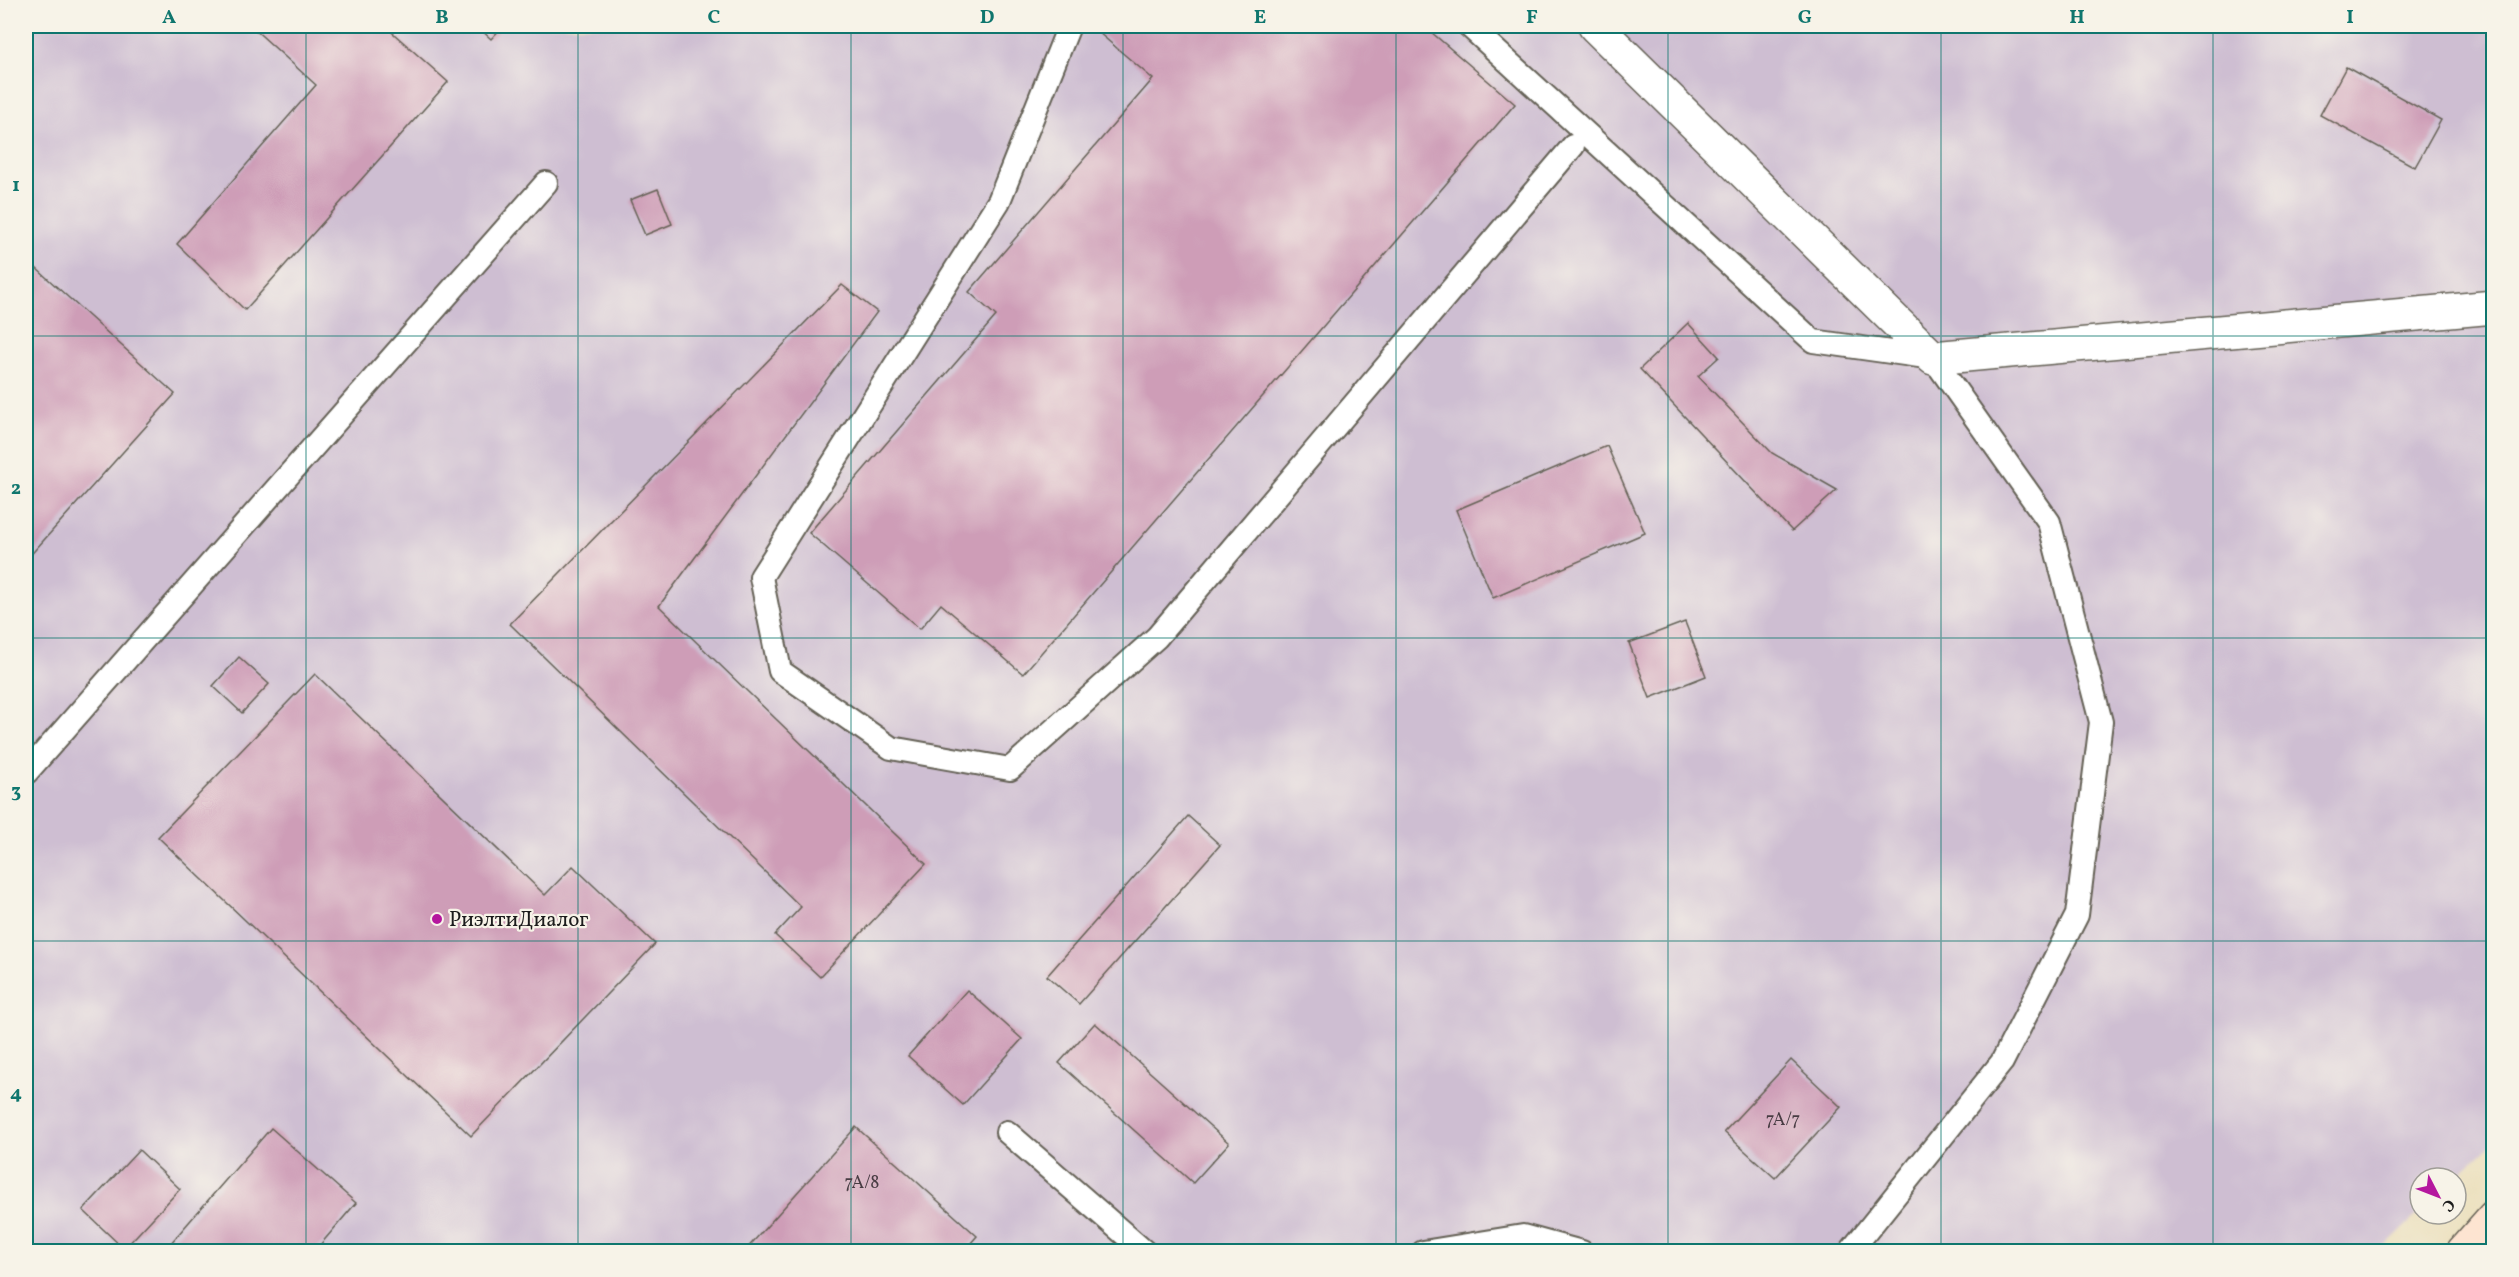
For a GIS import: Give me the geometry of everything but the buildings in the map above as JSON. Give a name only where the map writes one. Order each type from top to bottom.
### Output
[{"type":"street","points":[[1595,26],[1933,358],[2493,307]]},
{"type":"street","points":[[2463,1251],[2493,1217]]},
{"type":"lane","points":[[1069,26],[999,201],[761,576],[780,671],[891,748],[1010,769],[1156,637],[1573,146]]},
{"type":"lane","points":[[1469,26],[1813,341],[1933,358],[2049,522],[2101,722],[2077,915],[2002,1062],[1850,1251]]},
{"type":"lane","points":[[26,773],[546,183]]},
{"type":"lane","points":[[1007,1132],[1145,1251]]},
{"type":"lane","points":[[1423,1251],[1523,1236],[1582,1251]]},
{"type":"shaded area","points":[[26,26],[2493,26],[2493,1142],[2468,1166],[2408,1166],[2408,1224],[2379,1252],[26,1251]]},
{"type":"place","name":"РиэлтиДиалог","points":[[437,919]]}]
